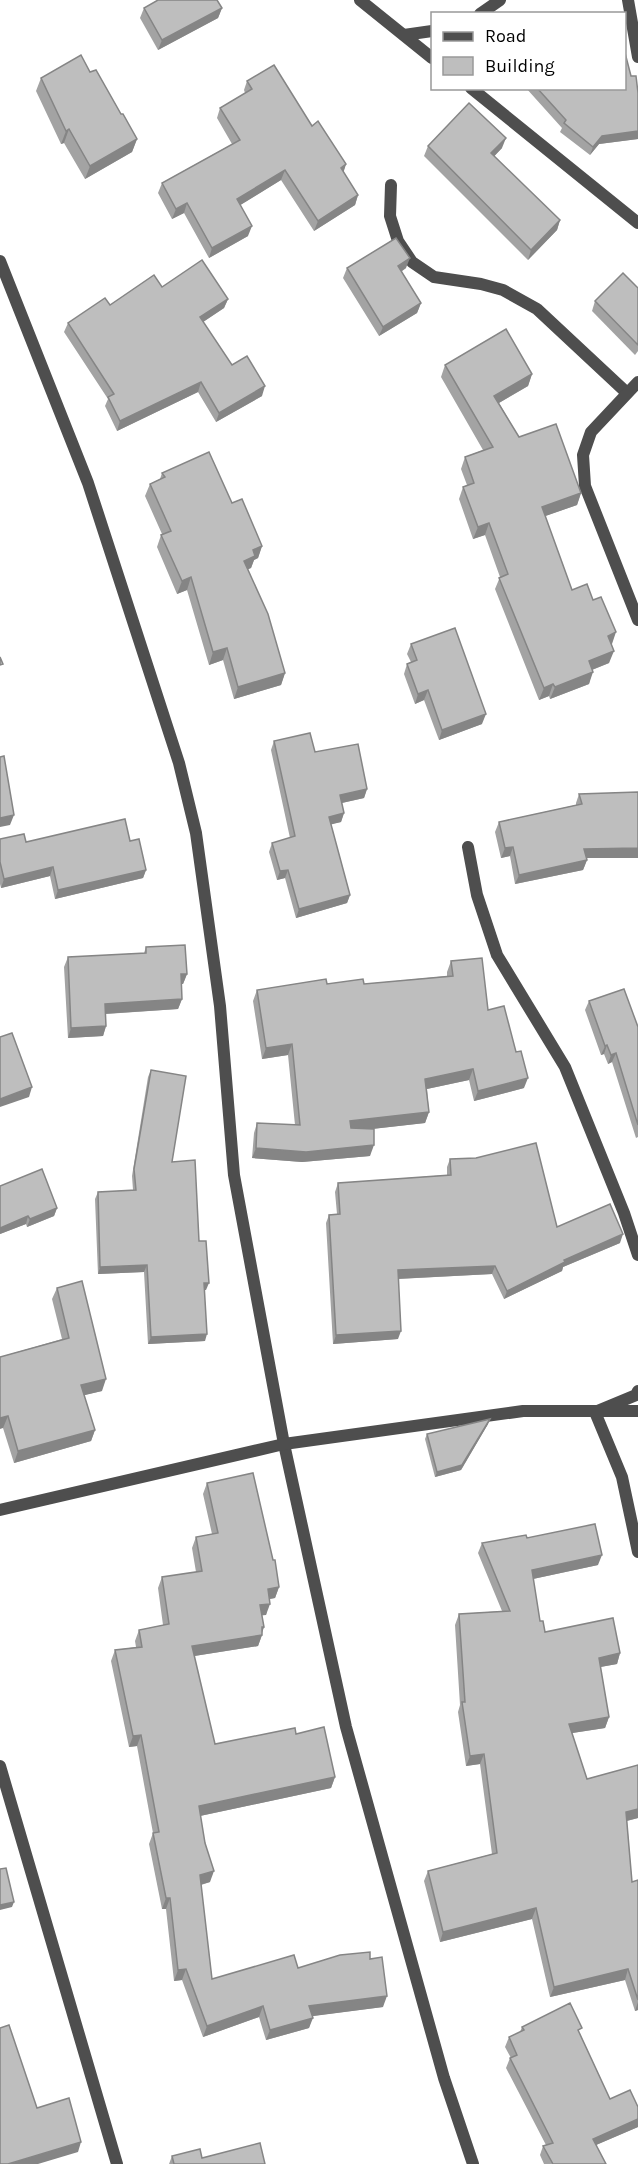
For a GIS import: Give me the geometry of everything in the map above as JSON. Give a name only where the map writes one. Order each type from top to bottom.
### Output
[{"type":"street","points":[[360,0],[431,57]]},
{"type":"street","points":[[483,12],[500,0]]},
{"type":"street","points":[[628,0],[638,57]]},
{"type":"street","points":[[404,35],[431,31]]},
{"type":"street","points":[[473,90],[638,223]]},
{"type":"street","points":[[391,185],[390,216],[398,240],[412,262],[434,277],[481,284],[503,290],[537,309],[627,393]]},
{"type":"street","points":[[0,261],[88,483],[179,763],[196,833],[218,995],[234,1175],[284,1444],[346,1727],[444,2078],[473,2164]]},
{"type":"street","points":[[638,382],[591,432],[583,455],[585,486],[638,620]]},
{"type":"street","points":[[468,847],[477,895],[497,955],[565,1067],[624,1213],[638,1255]]},
{"type":"street","points":[[595,1412],[636,1395],[638,1391]]},
{"type":"street","points":[[0,1510],[284,1444],[523,1411],[638,1411]]},
{"type":"street","points":[[595,1412],[622,1477],[638,1552]]},
{"type":"street","points":[[0,1766],[117,2164]]},
{"type":"building","points":[[158,0],[217,0],[222,8],[162,40],[144,8]]},
{"type":"building","points":[[81,55],[90,72],[96,70],[137,139],[90,166],[69,129],[66,131],[41,78]]},
{"type":"building","points":[[626,57],[631,76],[636,76],[638,131],[602,136],[593,147],[564,123],[566,120],[539,90],[626,90]]},
{"type":"building","points":[[274,65],[312,126],[318,121],[346,164],[341,168],[358,195],[318,221],[285,170],[237,199],[252,226],[212,248],[187,203],[176,209],[162,183],[240,140],[220,108],[252,89],[247,81]]},
{"type":"building","points":[[469,103],[506,138],[491,153],[560,220],[531,250],[428,146]]},
{"type":"building","points":[[396,238],[410,258],[398,266],[421,303],[383,327],[347,268]]},
{"type":"building","points":[[202,260],[228,299],[200,317],[232,365],[247,356],[265,386],[219,413],[201,382],[120,421],[108,397],[114,394],[68,323],[105,298],[110,305],[154,275],[162,287]]},
{"type":"building","points":[[623,273],[638,288],[638,345],[595,301]]},
{"type":"building","points":[[506,329],[532,374],[494,396],[519,437],[556,424],[581,493],[542,507],[572,590],[587,584],[593,600],[601,597],[616,632],[608,636],[614,651],[589,661],[593,672],[555,687],[553,684],[544,688],[499,578],[508,574],[489,523],[478,527],[463,487],[474,483],[465,457],[493,447],[445,365]]},
{"type":"building","points":[[209,452],[232,503],[242,499],[262,546],[253,550],[255,556],[244,561],[268,614],[285,673],[238,687],[227,648],[213,652],[191,577],[182,581],[161,535],[171,531],[150,484],[165,477],[162,473]]},
{"type":"building","points":[[455,628],[486,714],[442,730],[428,690],[418,694],[407,664],[417,660],[411,644]]},
{"type":"building","points":[[310,733],[315,752],[358,744],[367,789],[340,795],[344,813],[329,817],[350,895],[299,909],[288,870],[280,871],[272,843],[295,836],[274,741]]},
{"type":"building","points":[[4,756],[14,815],[0,818],[0,757]]},
{"type":"building","points":[[638,792],[638,848],[584,849],[587,860],[519,875],[513,847],[505,848],[499,822],[582,804],[579,794]]},
{"type":"building","points":[[125,819],[130,841],[139,839],[146,870],[58,890],[53,867],[4,879],[0,862],[0,839],[24,834],[26,842]]},
{"type":"building","points":[[185,945],[187,974],[181,974],[182,999],[105,1004],[106,1026],[71,1028],[68,957],[146,953],[146,947]]},
{"type":"building","points":[[482,958],[488,1010],[504,1006],[516,1052],[521,1051],[528,1078],[478,1091],[473,1069],[425,1079],[429,1112],[350,1121],[351,1128],[374,1129],[374,1145],[306,1152],[256,1148],[257,1123],[300,1125],[292,1044],[266,1048],[257,990],[326,979],[327,984],[363,979],[364,984],[453,976],[451,961]]},
{"type":"building","points":[[624,989],[638,1027],[638,1125],[616,1053],[611,1055],[607,1045],[605,1046],[589,1001]]},
{"type":"building","points":[[12,1033],[32,1087],[0,1099],[0,1037]]},
{"type":"building","points":[[151,1070],[186,1076],[172,1162],[195,1160],[199,1241],[206,1241],[209,1283],[204,1283],[207,1334],[151,1337],[147,1265],[100,1267],[98,1192],[136,1190],[134,1169]]},
{"type":"building","points":[[536,1143],[557,1227],[610,1204],[623,1234],[564,1260],[565,1262],[507,1291],[495,1266],[398,1270],[401,1331],[336,1335],[329,1215],[340,1214],[338,1183],[451,1175],[450,1159],[476,1158]]},
{"type":"building","points":[[42,1169],[57,1208],[30,1219],[28,1216],[0,1228],[0,1186]]},
{"type":"building","points":[[82,1281],[106,1379],[81,1385],[95,1430],[18,1451],[8,1416],[0,1418],[0,1357],[69,1338],[57,1288]]},
{"type":"building","points":[[490,1419],[462,1465],[437,1472],[427,1434]]},
{"type":"building","points":[[253,1473],[273,1560],[275,1560],[279,1587],[268,1589],[270,1604],[260,1605],[264,1627],[262,1627],[262,1635],[192,1646],[215,1744],[295,1728],[296,1734],[324,1727],[335,1777],[199,1806],[205,1843],[214,1871],[200,1875],[212,1979],[294,1955],[298,1968],[340,1955],[370,1952],[370,1959],[382,1957],[387,1996],[309,2006],[313,2018],[270,2030],[263,2006],[207,2026],[186,1969],[178,1970],[170,1898],[166,1898],[153,1833],[159,1832],[141,1735],[133,1736],[115,1650],[142,1647],[139,1630],[169,1624],[162,1577],[202,1571],[196,1537],[218,1533],[207,1483]]},
{"type":"building","points":[[595,1524],[602,1555],[532,1570],[540,1621],[543,1621],[545,1632],[613,1618],[620,1653],[599,1658],[609,1717],[569,1724],[587,1779],[638,1765],[638,1809],[626,1812],[632,1882],[638,1880],[638,2000],[628,1969],[554,1987],[536,1908],[443,1932],[428,1871],[497,1853],[484,1754],[470,1756],[462,1702],[465,1702],[459,1614],[510,1611],[482,1543],[526,1535],[527,1538]]},
{"type":"building","points":[[6,1868],[14,1902],[0,1905],[0,1869]]},
{"type":"building","points":[[570,2003],[582,2028],[578,2030],[610,2099],[630,2090],[638,2107],[638,2119],[593,2139],[606,2164],[553,2164],[543,2146],[553,2143],[510,2058],[517,2055],[509,2037],[524,2030],[522,2027]]},
{"type":"building","points":[[9,2025],[37,2108],[69,2098],[81,2142],[8,2164],[0,2164],[0,2028]]},
{"type":"building","points":[[260,2143],[265,2164],[174,2164],[172,2156],[200,2149],[202,2158]]}]
